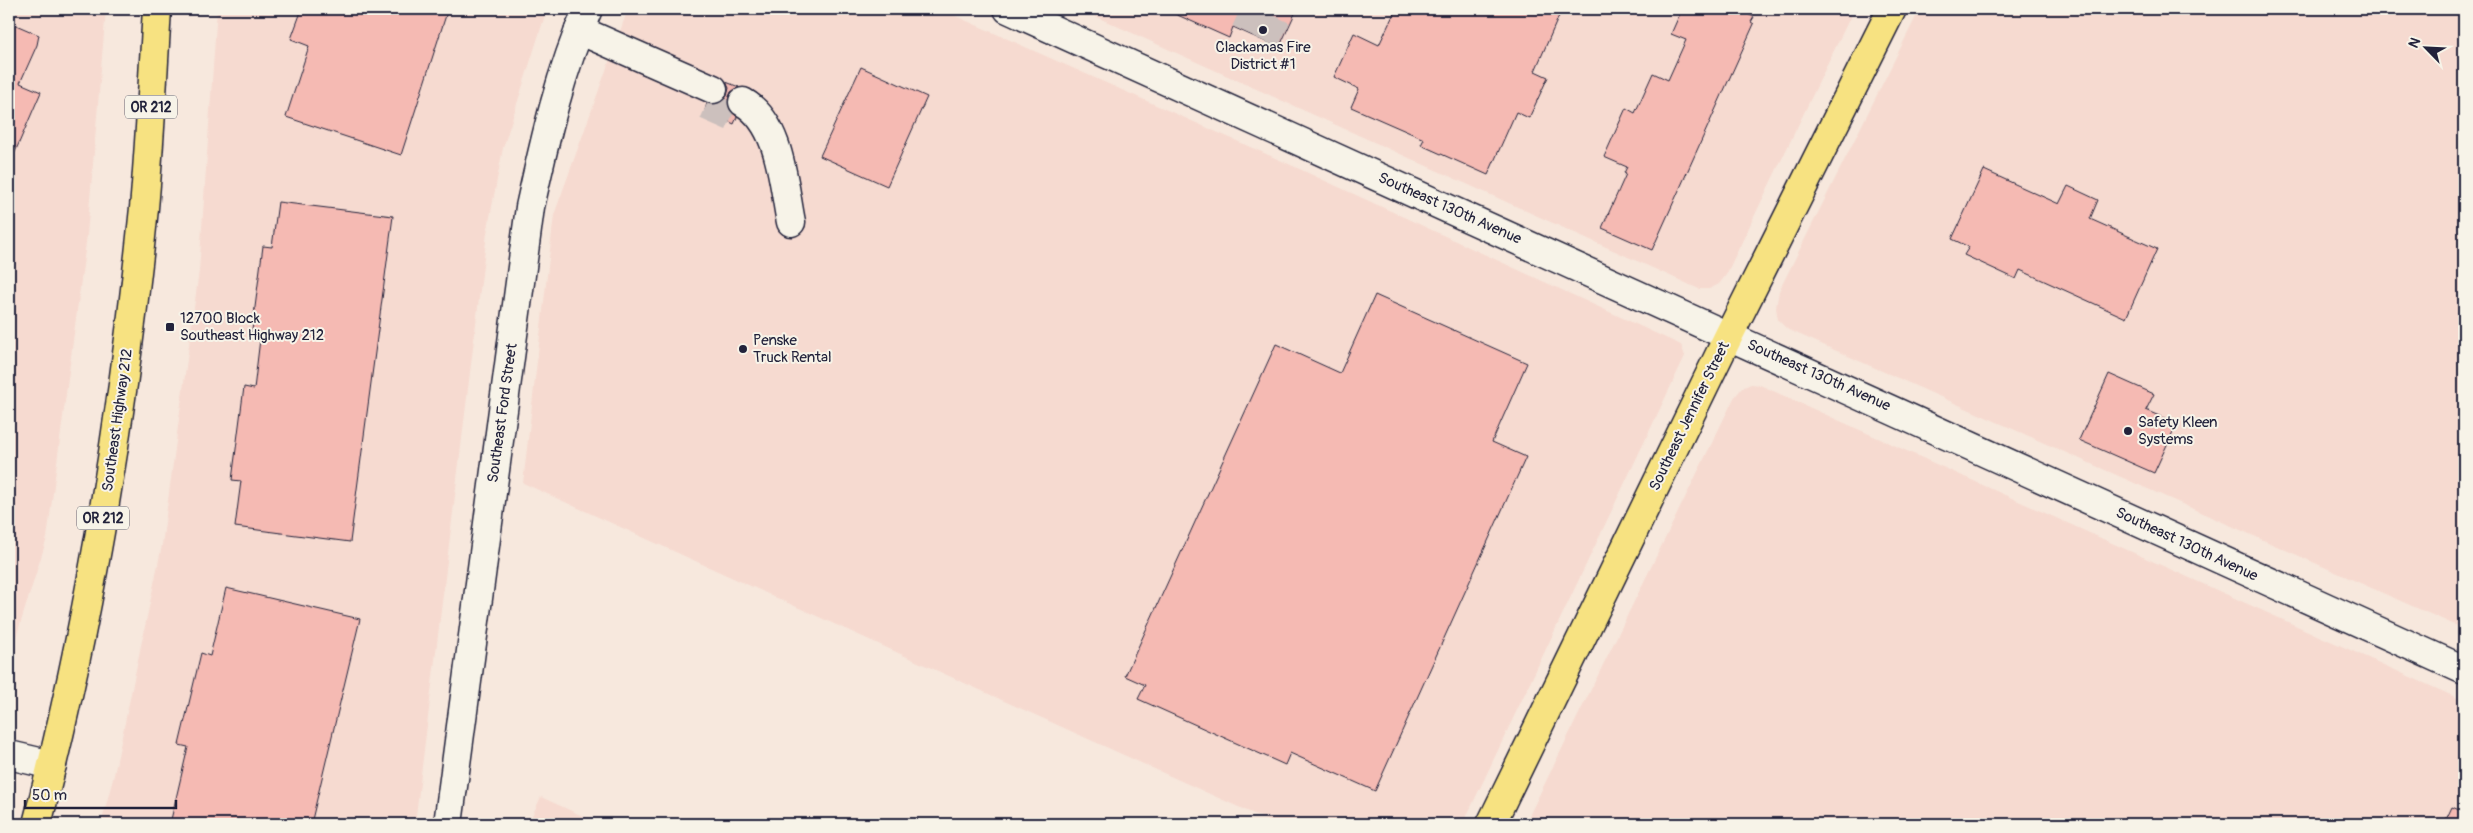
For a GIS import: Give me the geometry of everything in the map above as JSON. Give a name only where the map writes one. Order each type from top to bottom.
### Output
[{"type":"main road","name":"Southeast Highway 212","points":[[37,824],[84,622],[102,528],[126,361],[144,206],[158,9]]},
{"type":"main road","name":"Southeast Jennifer Street","points":[[1490,824],[1729,335],[1892,9]]},
{"type":"street","name":"Southeast 130th Avenue","points":[[1008,9],[2463,667]]},
{"type":"street","points":[[580,28],[710,98]]},
{"type":"street","name":"Southeast Ford Street","points":[[448,824],[530,207],[552,112],[580,28]]},
{"type":"street","points":[[739,111],[747,126],[757,137],[764,154],[783,219]]},
{"type":"street","points":[[9,755],[52,764]]},
{"type":"shaded area","points":[[9,9],[106,9],[87,235],[47,538],[9,660]]},
{"type":"shaded area","points":[[217,9],[547,9],[503,148],[487,233],[415,824],[101,824],[114,775],[162,545],[199,271]]},
{"type":"shaded area","points":[[628,9],[940,9],[1293,166],[1681,345],[1685,356],[1463,824],[1276,824],[523,483],[554,215]]},
{"type":"shaded area","points":[[1079,9],[1854,9],[1726,275],[1719,284],[1709,289],[1699,289]]},
{"type":"shaded area","points":[[1920,9],[2464,9],[2464,629],[1787,329],[1778,320],[1776,308],[1779,291]]},
{"type":"shaded area","points":[[1751,384],[1760,385],[2464,701],[2464,824],[1525,824],[1734,398],[1742,388]]},
{"type":"shaded area","points":[[541,797],[600,824],[528,824]]},
{"type":"building","points":[[302,9],[448,9],[401,155],[286,117],[309,46],[291,39]]},
{"type":"building","name":"Clackamas Fire District #1","points":[[1164,9],[1297,9],[1279,48],[1233,27],[1229,38]]},
{"type":"building","points":[[1396,9],[1562,9],[1535,71],[1548,77],[1529,118],[1516,112],[1488,175],[1421,145],[1424,139],[1351,107],[1359,89],[1334,77],[1354,33],[1379,45]]},
{"type":"building","points":[[1682,9],[1736,9],[1754,17],[1751,22],[1754,24],[1652,250],[1602,228],[1626,174],[1624,173],[1627,167],[1604,157],[1626,108],[1635,113],[1653,73],[1668,80],[1686,40],[1671,34]]},
{"type":"building","points":[[9,22],[39,35],[37,45],[20,83],[41,92],[9,166]]},
{"type":"building","points":[[861,67],[927,97],[887,186],[820,156]]},
{"type":"building","points":[[726,82],[739,87],[731,92],[728,100],[729,108],[737,117],[734,124],[705,110],[707,103],[714,105],[722,102],[727,96],[729,88]]},
{"type":"building","points":[[1984,170],[2059,204],[2068,186],[2098,200],[2090,219],[2157,249],[2126,318],[2020,270],[2016,279],[1964,255],[1969,247],[1952,239]]},
{"type":"building","points":[[278,202],[393,216],[350,542],[235,527],[241,481],[232,480],[244,387],[254,389],[260,339],[251,338],[263,246],[272,247]]},
{"type":"building","points":[[1375,295],[1527,363],[1492,442],[1526,457],[1375,791],[1290,753],[1285,765],[1138,699],[1145,685],[1125,676],[1276,344],[1340,373]]},
{"type":"building","name":"Safety Kleen Systems","points":[[2109,374],[2154,394],[2146,410],[2177,423],[2154,473],[2079,440]]},
{"type":"building","points":[[226,588],[360,619],[311,824],[170,824],[188,747],[179,745],[201,653],[210,656]]},
{"type":"building","points":[[2452,807],[2464,812],[2464,824],[2444,824]]},
{"type":"tunnel","points":[[1245,32],[1256,9]]},
{"type":"tunnel","points":[[1265,42],[1281,9]]},
{"type":"tunnel","points":[[706,106],[736,119]]},
{"type":"place","name":"Clackamas Fire District #1","points":[[1263,30]]},
{"type":"place","name":"12700 Block Southeast Highway 212","points":[[170,327]]},
{"type":"place","name":"Penske Truck Rental","points":[[743,349]]},
{"type":"place","name":"Safety Kleen Systems","points":[[2128,431]]}]
